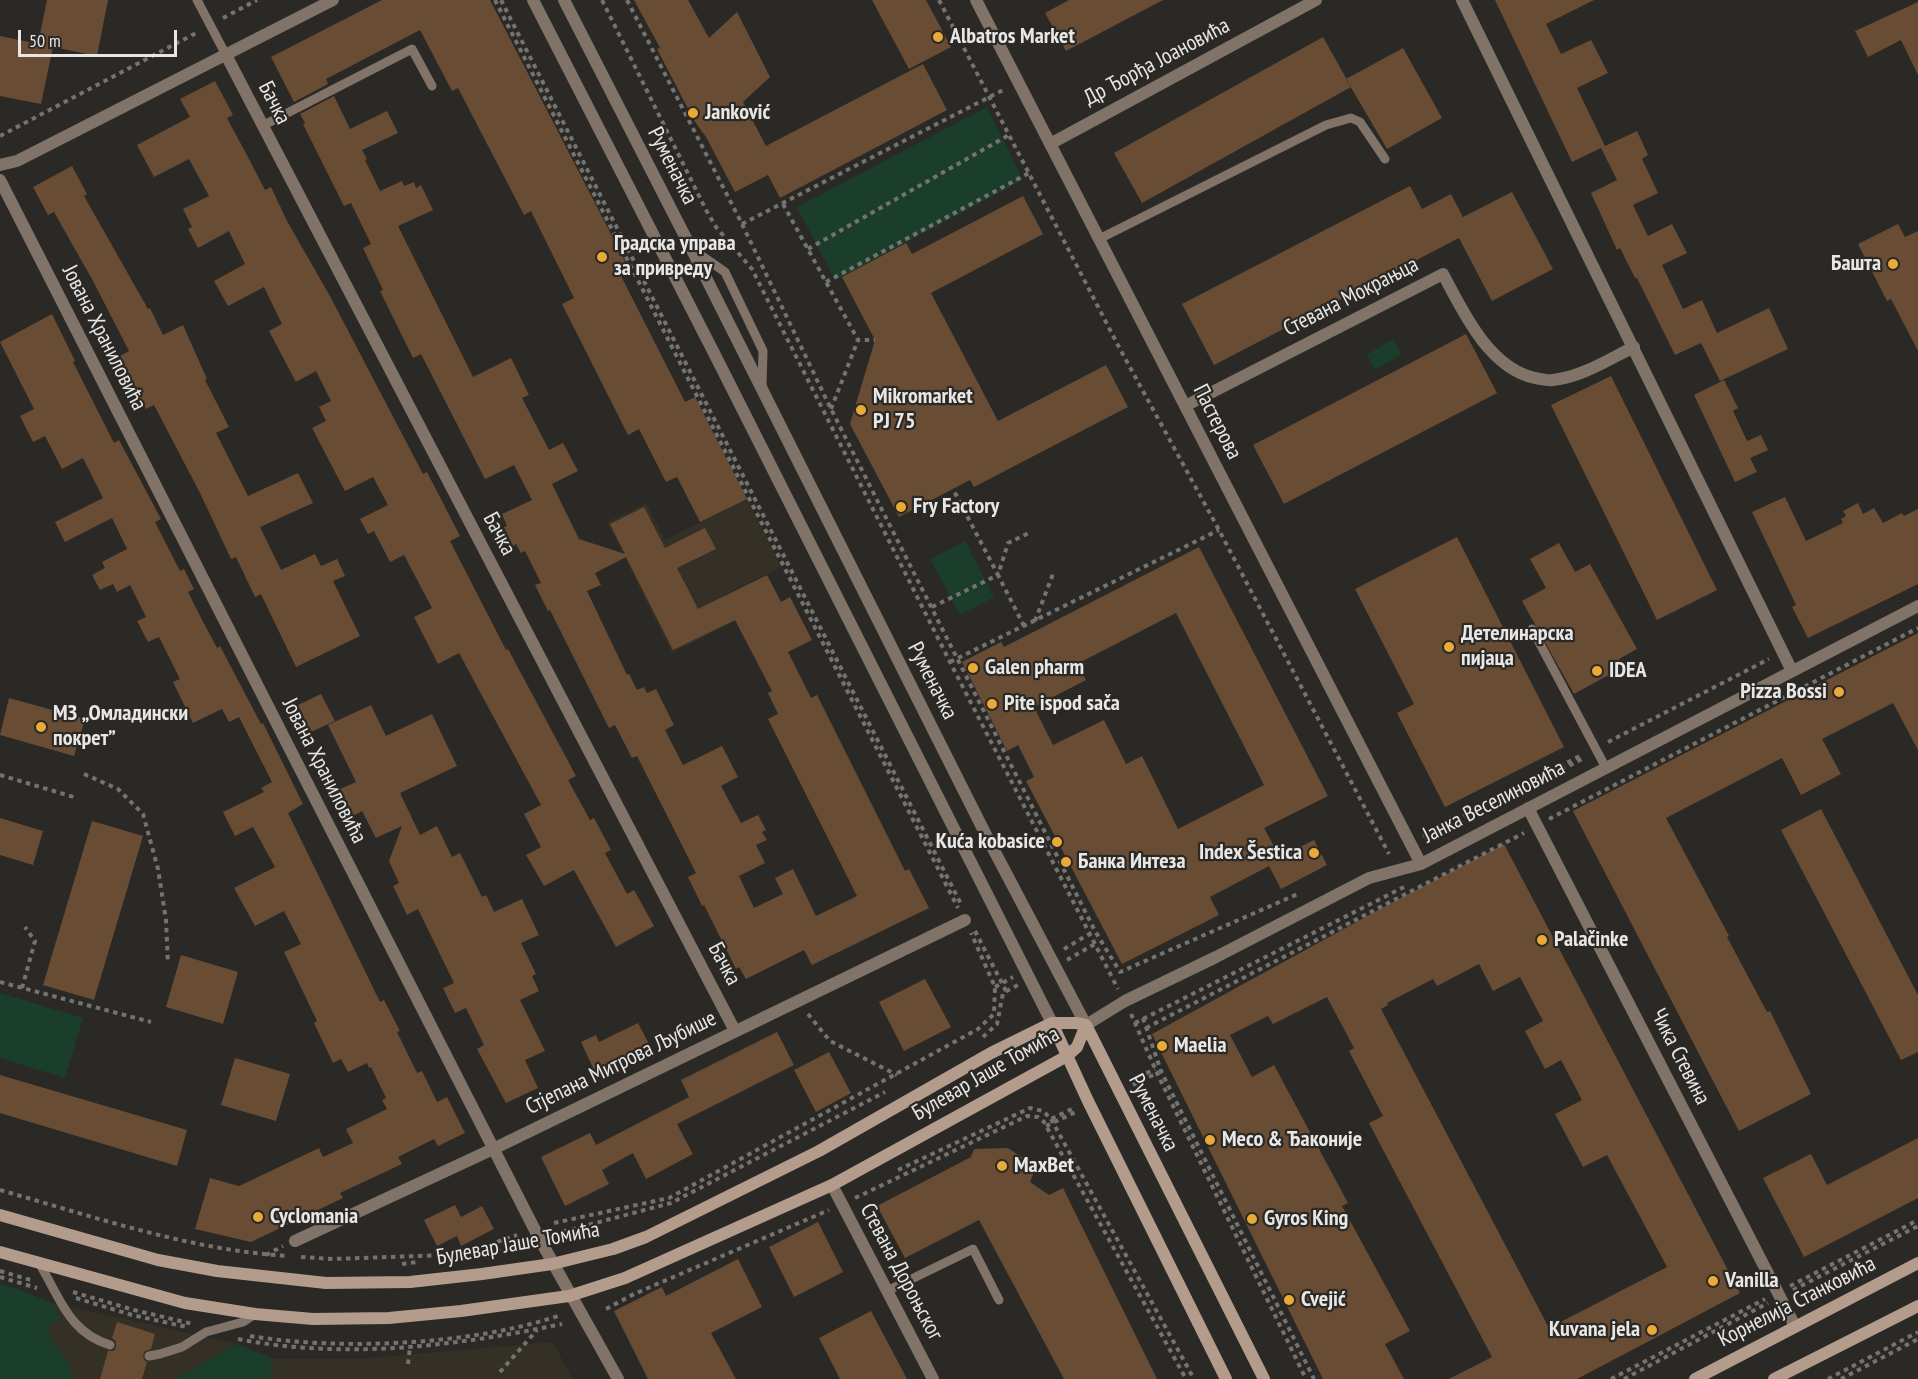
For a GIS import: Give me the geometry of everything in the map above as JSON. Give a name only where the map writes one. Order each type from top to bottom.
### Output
[{"type":"main road","name":"Булевар Јаше Томића","points":[[0,1215],[158,1260],[218,1271],[326,1283],[410,1282],[552,1264],[613,1249],[646,1237],[819,1151],[991,1053],[1052,1023],[1086,1025],[1077,1047],[1067,1056],[832,1185],[625,1278],[569,1296],[389,1318],[313,1319],[255,1314],[185,1303],[0,1252]]},
{"type":"main road","name":"Руменачка","points":[[1052,1023],[1088,1101],[1226,1379]]},
{"type":"main road","name":"Руменачка","points":[[1086,1025],[1264,1379]]},
{"type":"main road","name":"Корнелија Станковића","points":[[1695,1379],[1918,1263]]},
{"type":"main road","points":[[1774,1379],[1918,1306]]},
{"type":"street","points":[[0,165],[17,161],[333,0]]},
{"type":"street","name":"Руменачка","points":[[533,0],[1052,1023]]},
{"type":"street","name":"Руменачка","points":[[564,0],[1054,967],[1086,1025]]},
{"type":"street","name":"Пастерова","points":[[976,0],[1420,864]]},
{"type":"street","name":"Др Ђорђа Јоановића","points":[[1050,144],[1316,0]]},
{"type":"street","points":[[1462,0],[1792,671]]},
{"type":"street","name":"Бачка","points":[[226,55],[735,1031]]},
{"type":"street","name":"Јована Храниловића","points":[[0,180],[552,1264],[618,1379]]},
{"type":"street","name":"Стевана Мокрањца","points":[[1185,406],[1443,274],[1482,339],[1500,359],[1523,375],[1551,381],[1573,376],[1634,347]]},
{"type":"street","name":"Јанка Веселиновића","points":[[1086,1025],[1125,1001],[1369,878],[1420,864],[1918,606]]},
{"type":"street","name":"Чика Стевина","points":[[1528,808],[1795,1326]]},
{"type":"street","name":"Стјепана Митрова Љубише","points":[[295,1241],[493,1149],[798,1001],[964,915]]},
{"type":"street","name":"Стевана Дороњског","points":[[832,1185],[933,1379]]},
{"type":"lane","points":[[198,0],[226,55]]},
{"type":"lane","points":[[262,126],[412,49],[432,86]]},
{"type":"lane","points":[[1099,239],[1326,125],[1351,118],[1360,122],[1384,159]]},
{"type":"lane","points":[[691,248],[724,272],[763,351],[762,389]]},
{"type":"lane","points":[[1532,629],[1605,768]]},
{"type":"lane","points":[[887,1291],[973,1249],[999,1300]]},
{"type":"lane","points":[[39,1263],[72,1321],[82,1332],[110,1345]]},
{"type":"lane","points":[[149,1356],[182,1347],[206,1332],[243,1322],[255,1314]]},
{"type":"path","points":[[0,136],[257,0]]},
{"type":"path","points":[[495,0],[964,915]]},
{"type":"path","points":[[501,0],[964,915],[996,987],[994,1014],[978,1029],[669,1198],[554,1223]]},
{"type":"path","points":[[602,0],[706,210],[716,227],[752,269],[950,662],[1125,1001],[1155,1069],[1306,1379]]},
{"type":"path","points":[[627,0],[742,224],[831,409],[1095,931],[1120,972],[1303,892]]},
{"type":"path","points":[[939,0],[1120,349],[1219,530],[1389,854]]},
{"type":"path","points":[[742,224],[1018,83]]},
{"type":"path","points":[[808,249],[1009,135]]},
{"type":"path","points":[[826,282],[1029,173]]},
{"type":"path","points":[[783,204],[858,340]]},
{"type":"path","points":[[831,409],[858,340]]},
{"type":"path","points":[[858,340],[875,340]]},
{"type":"path","points":[[953,489],[1024,626]]},
{"type":"path","points":[[950,662],[1219,530]]},
{"type":"path","points":[[931,607],[998,575],[1008,543],[1031,532]]},
{"type":"path","points":[[1035,621],[1053,574]]},
{"type":"path","points":[[1378,858],[1783,652]]},
{"type":"path","points":[[84,774],[118,789],[143,814],[158,868],[166,920],[168,964]]},
{"type":"path","points":[[0,775],[77,798]]},
{"type":"path","points":[[22,988],[35,941],[25,927]]},
{"type":"path","points":[[975,930],[1006,992]]},
{"type":"path","points":[[1054,967],[1095,944]]},
{"type":"path","points":[[983,1037],[997,1024],[1003,993],[1030,979]]},
{"type":"path","points":[[0,982],[151,1022]]},
{"type":"path","points":[[798,1001],[830,1041],[897,1075]]},
{"type":"path","points":[[1143,1018],[1161,1071],[1314,1379]]},
{"type":"path","points":[[1116,1088],[1155,1069]]},
{"type":"path","points":[[564,1231],[671,1203],[890,1089]]},
{"type":"path","points":[[1051,1119],[1088,1101]]},
{"type":"path","points":[[890,1173],[1030,1108],[1042,1111],[1051,1119],[1194,1379]]},
{"type":"path","points":[[606,1309],[634,1294],[842,1204],[1028,1116],[1038,1117],[1044,1122],[1186,1379]]},
{"type":"path","points":[[0,1190],[164,1236],[214,1248],[265,1255],[333,1259],[444,1255],[477,1249],[517,1235]]},
{"type":"path","points":[[0,1196],[129,1233]]},
{"type":"path","points":[[467,1257],[516,1245]]},
{"type":"path","points":[[202,1251],[261,1259],[353,1264]]},
{"type":"path","points":[[625,1292],[709,1255]]},
{"type":"path","points":[[435,1261],[456,1259]]},
{"type":"path","points":[[394,1264],[425,1262]]},
{"type":"path","points":[[0,1271],[33,1281]]},
{"type":"path","points":[[0,1277],[39,1288]]},
{"type":"path","points":[[192,1328],[132,1315],[70,1294],[197,1325]]},
{"type":"path","points":[[235,1333],[272,1339],[362,1344],[472,1334],[550,1319]]},
{"type":"path","points":[[228,1337],[271,1346],[362,1350],[463,1342],[562,1324]]},
{"type":"path","points":[[500,1372],[537,1329]]},
{"type":"path","points":[[1828,1379],[1918,1332]]},
{"type":"path","points":[[1840,1379],[1918,1339]]},
{"type":"path","points":[[408,1364],[410,1347]]},
{"type":"shaded area","points":[[747,499],[781,567],[724,595],[736,621],[672,653],[607,522],[646,503],[665,540]]},
{"type":"shaded area","points":[[52,1303],[237,1344],[175,1379],[72,1379],[69,1364],[45,1328],[62,1318]]},
{"type":"shaded area","points":[[553,1342],[572,1379],[269,1379],[274,1359],[358,1359]]},
{"type":"green space","points":[[987,107],[1023,180],[835,280],[797,207]]},
{"type":"green space","points":[[1393,339],[1402,354],[1375,370],[1366,355]]},
{"type":"green space","points":[[965,541],[994,597],[960,615],[930,559]]},
{"type":"green space","points":[[0,993],[83,1018],[65,1078],[0,1058]]},
{"type":"green space","points":[[0,1284],[52,1303],[62,1318],[45,1328],[69,1364],[72,1379],[0,1379]]},
{"type":"green space","points":[[237,1344],[274,1359],[269,1379],[175,1379]]},
{"type":"building","points":[[47,0],[108,0],[97,56],[38,44]]},
{"type":"building","points":[[382,0],[490,0],[629,269],[620,274],[685,402],[695,397],[747,499],[700,522],[677,477],[666,482],[639,429],[628,435],[562,304],[574,298],[531,211],[524,215],[458,88],[452,91],[420,30],[326,79],[328,84],[294,102],[271,57]]},
{"type":"building","points":[[634,0],[688,0],[709,38],[737,12],[770,77],[743,102],[766,146],[923,64],[947,110],[780,198],[768,175],[735,192],[706,137],[695,122]]},
{"type":"building","points":[[872,0],[926,0],[951,47],[909,69]]},
{"type":"building","points":[[1069,0],[1163,0],[1066,51],[1045,13]]},
{"type":"building","points":[[1495,0],[1594,0],[1546,24],[1561,54],[1591,40],[1608,73],[1577,88],[1605,146],[1572,162]]},
{"type":"building","points":[[1918,2],[1918,75],[1901,40],[1868,57],[1855,31]]},
{"type":"building","points":[[0,36],[53,47],[41,104],[0,96]]},
{"type":"building","points":[[1323,37],[1351,87],[1142,203],[1114,153]]},
{"type":"building","points":[[1403,48],[1442,118],[1387,149],[1346,79]]},
{"type":"building","points":[[215,81],[233,115],[227,118],[265,190],[271,187],[423,474],[427,472],[460,536],[450,541],[506,650],[508,649],[576,776],[568,780],[590,820],[594,818],[611,850],[605,853],[627,894],[634,890],[654,926],[616,947],[574,870],[544,886],[526,855],[541,847],[524,814],[541,805],[459,653],[438,664],[414,617],[432,608],[404,555],[390,562],[374,531],[368,534],[360,519],[388,505],[373,477],[345,491],[312,428],[326,421],[319,407],[331,401],[316,371],[296,382],[269,331],[282,324],[264,287],[228,306],[214,281],[245,264],[229,231],[198,248],[188,229],[192,227],[183,209],[209,196],[189,159],[154,177],[137,145],[190,117],[180,99]]},
{"type":"building","points":[[334,96],[350,129],[387,111],[398,133],[362,150],[367,159],[365,160],[380,191],[402,181],[404,186],[414,182],[416,188],[421,185],[433,210],[398,226],[473,377],[511,358],[529,395],[522,398],[549,450],[563,443],[578,471],[552,484],[579,539],[625,554],[610,524],[644,507],[665,548],[705,528],[716,549],[677,568],[698,609],[767,575],[781,602],[790,597],[812,640],[788,652],[811,698],[817,695],[905,871],[909,869],[929,908],[812,965],[804,950],[746,979],[739,967],[736,969],[688,877],[696,873],[637,756],[632,758],[615,725],[609,728],[550,610],[548,611],[535,585],[541,583],[525,551],[521,553],[516,544],[513,546],[504,527],[507,526],[502,514],[532,500],[514,465],[485,479],[421,354],[413,358],[380,291],[383,290],[363,248],[371,244],[351,203],[344,206],[300,114]],"holes":[[[626,557],[673,650],[735,620],[772,691],[768,693],[778,714],[768,719],[857,896],[816,916],[793,869],[775,878],[783,894],[754,908],[739,876],[765,863],[756,845],[767,840],[762,832],[766,830],[758,815],[741,823],[721,786],[738,777],[722,746],[683,765],[665,730],[674,725],[656,689],[647,693],[644,687],[637,690],[629,674],[627,675],[587,591],[601,585],[595,573]]]},
{"type":"building","points":[[1637,131],[1648,155],[1642,159],[1658,193],[1633,205],[1648,236],[1672,224],[1687,253],[1662,265],[1683,309],[1702,300],[1717,333],[1769,308],[1788,349],[1720,381],[1701,343],[1675,355],[1637,278],[1620,248],[1617,250],[1591,193],[1617,180],[1601,148]]},
{"type":"building","points":[[72,166],[87,194],[84,196],[148,309],[150,308],[163,335],[183,325],[207,379],[205,380],[229,427],[216,433],[248,496],[298,473],[313,503],[260,527],[281,570],[315,554],[321,566],[337,559],[345,576],[333,581],[360,636],[296,667],[261,594],[255,597],[236,557],[231,559],[154,405],[146,409],[120,356],[129,351],[54,212],[48,215],[33,187]]},
{"type":"building","points":[[1410,186],[1422,209],[1451,194],[1463,217],[1512,192],[1553,269],[1492,301],[1459,238],[1214,365],[1182,304]]},
{"type":"building","points":[[1023,196],[1043,234],[931,293],[998,421],[1106,365],[1128,407],[974,487],[970,480],[899,517],[850,424],[875,340],[842,277],[906,243],[912,254]]},
{"type":"building","name":"Башта","points":[[1898,224],[1905,237],[1918,231],[1918,351],[1891,299],[1887,301],[1858,244]]},
{"type":"building","points":[[52,314],[75,361],[73,362],[114,443],[119,440],[161,519],[155,522],[180,571],[184,569],[194,589],[188,592],[200,616],[217,648],[220,646],[261,724],[263,723],[303,804],[288,813],[380,1002],[384,1000],[400,1031],[397,1032],[417,1073],[422,1071],[437,1102],[447,1097],[465,1133],[438,1146],[434,1139],[398,1157],[402,1164],[340,1193],[343,1198],[251,1242],[195,1229],[210,1178],[239,1186],[319,1148],[323,1157],[353,1143],[346,1129],[387,1109],[382,1100],[386,1098],[367,1063],[348,1072],[341,1059],[333,1063],[314,1023],[317,1021],[284,952],[301,944],[284,911],[255,926],[234,888],[275,867],[253,827],[235,836],[223,812],[264,792],[261,788],[272,782],[239,717],[229,722],[222,709],[193,723],[173,682],[180,679],[159,637],[148,642],[137,621],[146,617],[130,585],[117,592],[113,584],[100,590],[92,575],[105,568],[102,562],[127,549],[112,518],[65,542],[55,522],[103,498],[83,458],[62,469],[45,436],[33,442],[20,416],[34,409],[0,342]]},
{"type":"building","points":[[1466,334],[1497,393],[1284,504],[1253,445]]},
{"type":"building","points":[[1611,376],[1717,590],[1657,620],[1551,405]]},
{"type":"building","points":[[1724,380],[1738,408],[1733,411],[1747,441],[1761,435],[1768,450],[1750,458],[1757,472],[1735,482],[1694,395]]},
{"type":"building","points":[[1785,497],[1806,541],[1843,523],[1841,519],[1846,516],[1843,511],[1858,503],[1863,514],[1874,508],[1883,523],[1902,513],[1904,516],[1918,509],[1918,584],[1808,638],[1792,607],[1796,605],[1752,512]]},
{"type":"building","name":"Детелинарска пијаца","points":[[1457,537],[1564,747],[1445,807],[1397,713],[1414,704],[1355,589]]},
{"type":"building","points":[[1559,543],[1575,572],[1590,564],[1637,649],[1619,659],[1623,667],[1574,694],[1522,601],[1546,588],[1530,559]]},
{"type":"building","points":[[1199,547],[1328,796],[1264,828],[1280,857],[1314,840],[1327,865],[1281,889],[1269,866],[1210,897],[1219,915],[1122,964],[1026,781],[1034,777],[1018,745],[1007,751],[962,662],[1001,642],[1004,647]],"holes":[[[1176,613],[1264,785],[1178,829],[1142,756],[1126,764],[1104,720],[1053,745],[1034,707],[1086,680],[1077,664]]]},
{"type":"building","points":[[1918,633],[1918,750],[1893,703],[1822,739],[1841,774],[1801,795],[1782,758],[1666,818],[1767,1012],[1770,1011],[1811,1094],[1739,1131],[1573,811]]},
{"type":"building","points":[[321,694],[335,721],[311,732],[298,705]]},
{"type":"building","points":[[9,698],[85,719],[74,756],[0,735]]},
{"type":"building","points":[[371,705],[386,736],[432,714],[457,766],[400,793],[420,835],[437,826],[452,857],[460,853],[482,897],[486,895],[494,912],[522,899],[539,935],[521,943],[536,974],[532,976],[539,991],[520,1000],[545,1051],[525,1060],[538,1088],[506,1103],[477,1049],[484,1045],[466,1008],[455,1013],[443,988],[454,983],[418,909],[407,915],[393,886],[399,883],[389,861],[402,826],[376,838],[362,811],[353,816],[340,789],[356,782],[328,725]]},
{"type":"building","points":[[1821,809],[1918,995],[1918,1052],[1901,1060],[1781,830]]},
{"type":"building","points":[[0,818],[43,831],[33,865],[0,855]]},
{"type":"building","points":[[92,821],[143,836],[94,1000],[43,985]]},
{"type":"building","points":[[1504,844],[1740,1293],[1577,1379],[1449,1379],[1492,1357],[1369,1123],[1383,1116],[1349,1051],[1354,1048],[1327,997],[1273,1024],[1268,1016],[1230,1035],[1252,1077],[1274,1065],[1348,1203],[1342,1206],[1410,1331],[1385,1344],[1404,1379],[1323,1379],[1152,1034]],"holes":[[[1479,964],[1493,991],[1520,977],[1543,1021],[1525,1031],[1545,1069],[1561,1060],[1582,1100],[1555,1114],[1583,1167],[1607,1155],[1667,1267],[1549,1328],[1381,1009],[1388,1005],[1387,1003],[1433,979],[1437,986]]]},
{"type":"building","points":[[181,955],[238,972],[223,1024],[166,1007]]},
{"type":"building","points":[[925,979],[951,1027],[904,1051],[879,1002]]},
{"type":"building","points":[[638,1023],[651,1048],[596,1074],[581,1042],[596,1035],[599,1042]]},
{"type":"building","points":[[777,1032],[794,1065],[677,1124],[693,1154],[646,1179],[633,1153],[602,1170],[609,1184],[565,1206],[541,1157],[590,1133],[596,1145],[689,1097],[681,1080]]},
{"type":"building","points":[[829,1052],[851,1093],[816,1112],[794,1070]]},
{"type":"building","points":[[235,1058],[290,1074],[276,1121],[221,1105]]},
{"type":"building","points":[[0,1075],[187,1130],[177,1166],[0,1113]]},
{"type":"building","points":[[1918,1138],[1918,1198],[1804,1257],[1763,1178],[1811,1154],[1827,1185]]},
{"type":"building","points":[[1008,1148],[1036,1167],[1030,1182],[1049,1195],[1063,1188],[1157,1379],[1064,1379],[979,1220],[905,1258],[877,1206],[971,1157],[974,1149]]},
{"type":"building","points":[[455,1205],[461,1217],[482,1206],[494,1229],[461,1246],[457,1236],[437,1246],[424,1220]]},
{"type":"building","points":[[818,1222],[843,1272],[794,1297],[769,1247]]},
{"type":"building","points":[[738,1259],[762,1307],[711,1333],[736,1379],[648,1379],[614,1311],[662,1287],[666,1296]]},
{"type":"building","points":[[871,1311],[907,1379],[840,1379],[819,1338]]},
{"type":"building","points":[[117,1322],[155,1334],[151,1349],[143,1354],[147,1362],[142,1379],[100,1379],[108,1351],[114,1351],[116,1347],[116,1341],[112,1338]]},
{"type":"place","name":"Albatros Market","points":[[938,37]]},
{"type":"place","name":"Janković","points":[[693,113]]},
{"type":"place","name":"Градска управа за привреду","points":[[602,257]]},
{"type":"place","name":"Башта","points":[[1893,264]]},
{"type":"place","name":"Mikromarket PJ 75","points":[[861,410]]},
{"type":"place","name":"Fry Factory","points":[[901,507]]},
{"type":"place","name":"Детелинарска пијаца","points":[[1449,647]]},
{"type":"place","name":"Galen pharm","points":[[973,668]]},
{"type":"place","name":"IDEA","points":[[1597,671]]},
{"type":"place","name":"Pizza Bossi","points":[[1839,692]]},
{"type":"place","name":"Pite ispod sača","points":[[992,704]]},
{"type":"place","name":"МЗ „Омладински покрет”","points":[[41,727]]},
{"type":"place","name":"Kuća kobasice","points":[[1057,842]]},
{"type":"place","name":"Index Šestica","points":[[1314,853]]},
{"type":"place","name":"Банка Интеза","points":[[1066,862]]},
{"type":"place","name":"Palačinke","points":[[1542,940]]},
{"type":"place","name":"Maelia","points":[[1162,1046]]},
{"type":"place","name":"Месо & Ђаконије","points":[[1210,1140]]},
{"type":"place","name":"MaxBet","points":[[1002,1166]]},
{"type":"place","name":"Cyclomania","points":[[258,1217]]},
{"type":"place","name":"Gyros King","points":[[1252,1219]]},
{"type":"place","name":"Vanilla","points":[[1713,1281]]},
{"type":"place","name":"Cvejić","points":[[1289,1300]]},
{"type":"place","name":"Kuvana jela","points":[[1652,1330]]}]
